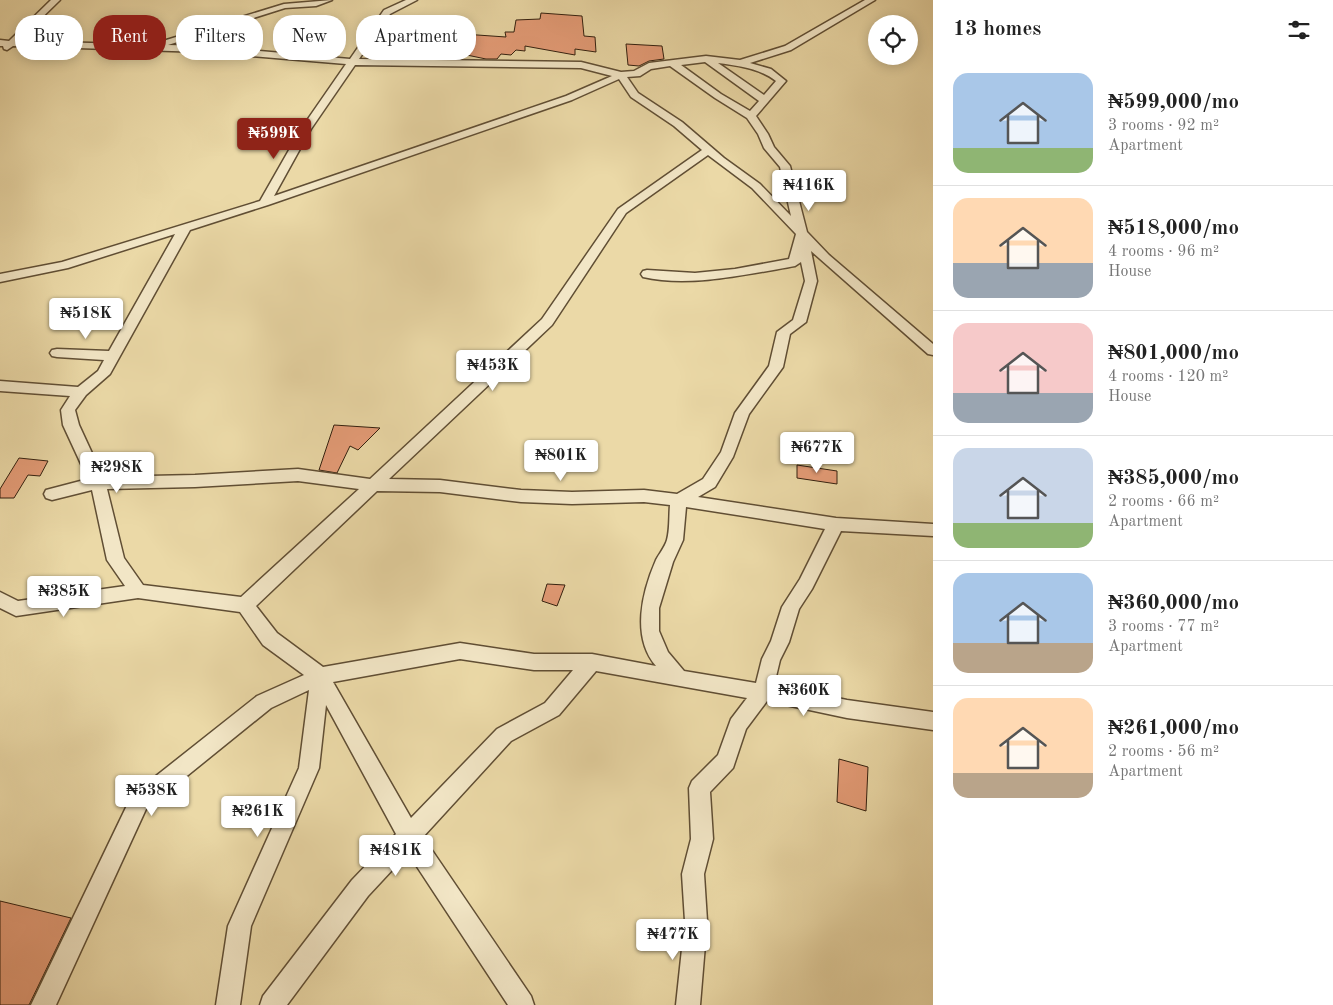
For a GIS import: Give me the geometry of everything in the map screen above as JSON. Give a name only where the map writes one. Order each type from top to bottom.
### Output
[{"type":"street","points":[[0,54],[56,0]]},
{"type":"street","points":[[166,43],[284,6],[316,4],[328,0]]},
{"type":"street","points":[[264,203],[306,129],[387,12],[413,0]]},
{"type":"street","points":[[740,63],[788,48],[870,0]]},
{"type":"street","points":[[0,43],[93,45]]},
{"type":"street","points":[[166,48],[353,62],[581,64],[621,75],[636,74],[649,66],[706,59],[740,63],[768,71],[781,81],[751,116]]},
{"type":"street","points":[[706,59],[764,100]]},
{"type":"street","points":[[672,63],[751,116],[763,134],[769,148],[785,166],[811,281],[799,322],[784,332],[776,368],[742,413],[728,453],[708,483],[679,500]]},
{"type":"street","points":[[621,75],[634,96],[678,124],[708,150],[756,186],[825,258],[869,294],[933,352]]},
{"type":"street","points":[[0,278],[64,265],[264,203],[569,98],[621,75]]},
{"type":"street","points":[[245,605],[547,322],[622,211],[708,150]]},
{"type":"street","points":[[138,591],[116,560],[98,483],[71,425],[68,410],[82,392],[103,374],[186,226]]},
{"type":"street","points":[[647,274],[695,277],[735,273],[795,262],[801,233]]},
{"type":"street","points":[[57,353],[113,356]]},
{"type":"street","points":[[0,386],[82,392]]},
{"type":"street","points":[[52,494],[98,483],[195,481],[298,475],[373,485],[440,486],[521,496],[572,498],[644,496],[836,524],[933,530]]},
{"type":"street","points":[[679,500],[675,540],[664,562],[650,608],[650,631],[660,657],[679,680]]},
{"type":"street","points":[[688,1005],[696,921],[693,874],[702,839],[699,788],[726,761],[738,725],[763,692],[770,659],[780,642],[791,607],[806,584],[836,524]]},
{"type":"street","points":[[0,599],[16,609],[138,591],[245,605],[270,639],[320,676],[409,836],[522,1005]]},
{"type":"street","points":[[43,1005],[139,802],[264,702],[320,676],[460,651],[534,662],[592,662],[679,680],[763,692],[847,709],[933,721]]},
{"type":"street","points":[[272,1005],[360,888],[504,735],[552,709],[592,662]]},
{"type":"street","points":[[228,1005],[240,926],[309,768],[320,676]]},
{"type":"building","points":[[541,13],[582,16],[584,36],[595,37],[596,52],[575,49],[575,55],[525,46],[525,51],[516,50],[511,55],[501,54],[497,59],[476,57],[476,35],[506,37],[505,32],[514,32],[516,20],[540,19]]},
{"type":"building","points":[[626,44],[662,46],[664,59],[649,61],[639,66],[628,65]]},
{"type":"building","points":[[334,425],[380,428],[358,450],[350,446],[337,473],[319,470]]},
{"type":"building","points":[[19,458],[48,461],[40,476],[28,475],[14,498],[0,498],[0,489]]},
{"type":"building","points":[[797,465],[837,471],[837,484],[797,478]]},
{"type":"building","points":[[547,584],[565,585],[557,606],[542,601]]},
{"type":"building","points":[[839,759],[868,767],[866,811],[837,802]]},
{"type":"building","points":[[0,901],[71,918],[29,1005],[0,1005]]}]
